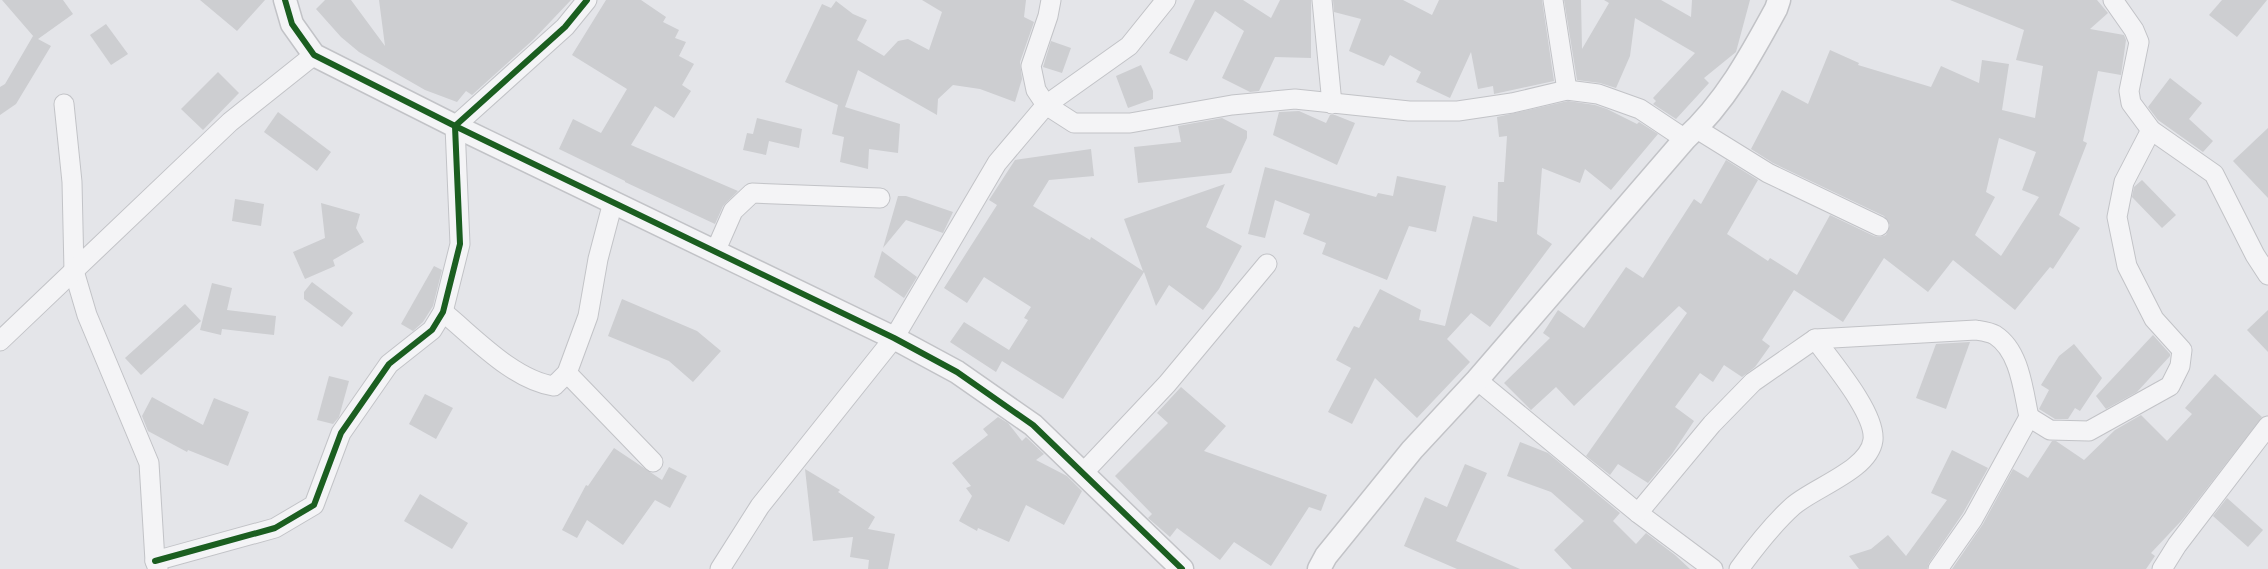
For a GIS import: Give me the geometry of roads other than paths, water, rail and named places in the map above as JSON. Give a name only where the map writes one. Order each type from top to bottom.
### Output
[{"type":"street","points":[[285,0],[292,24],[314,55],[455,126],[894,338],[957,372],[1034,424],[1182,569]]},
{"type":"street","points":[[455,126],[565,27],[587,0]]},
{"type":"street","points":[[1051,0],[1048,16],[1031,66],[1036,90],[1046,105],[1074,123],[1130,123],[1232,105],[1295,99],[1409,111],[1458,111],[1567,90],[1598,94],[1640,109],[1880,226]]},
{"type":"street","points":[[720,569],[760,506],[894,338],[997,163],[1046,105],[1129,46],[1166,0]]},
{"type":"street","points":[[1322,0],[1332,104]]},
{"type":"street","points":[[1553,0],[1567,90]]},
{"type":"street","points":[[1319,569],[1326,556],[1412,450],[1478,380],[1691,134],[1745,67],[1779,0]]},
{"type":"street","points":[[2113,0],[2134,30],[2139,42],[2130,91],[2130,103],[2151,130],[2214,174],[2255,255],[2268,275]]},
{"type":"street","points":[[0,341],[230,122],[314,55]]},
{"type":"street","points":[[64,104],[72,182],[74,271],[86,316],[149,463],[156,565],[275,528],[314,505],[341,433],[388,364],[432,330],[443,312],[460,244],[455,126]]},
{"type":"street","points":[[2029,417],[2050,430],[2089,431],[2170,386],[2180,366],[2182,350],[2154,320],[2127,266],[2117,217],[2124,182],[2151,130]]},
{"type":"street","points":[[715,252],[733,211],[752,194],[880,198]]},
{"type":"street","points":[[443,312],[507,364],[540,384],[554,386],[567,373],[588,316],[598,259],[613,202]]},
{"type":"street","points":[[1084,472],[1167,384],[1267,264]]},
{"type":"street","points":[[1638,512],[1712,424],[1753,382],[1815,339],[1976,330],[1993,334],[2009,347],[2020,374],[2029,417],[1973,519],[1938,569]]},
{"type":"street","points":[[1739,569],[1760,541],[1794,506],[1847,472],[1868,455],[1873,439],[1872,427],[1858,398],[1815,339]]},
{"type":"street","points":[[567,373],[653,462]]},
{"type":"street","points":[[1478,380],[1638,512],[1713,569]]},
{"type":"street","points":[[2162,569],[2177,545],[2268,426]]}]
